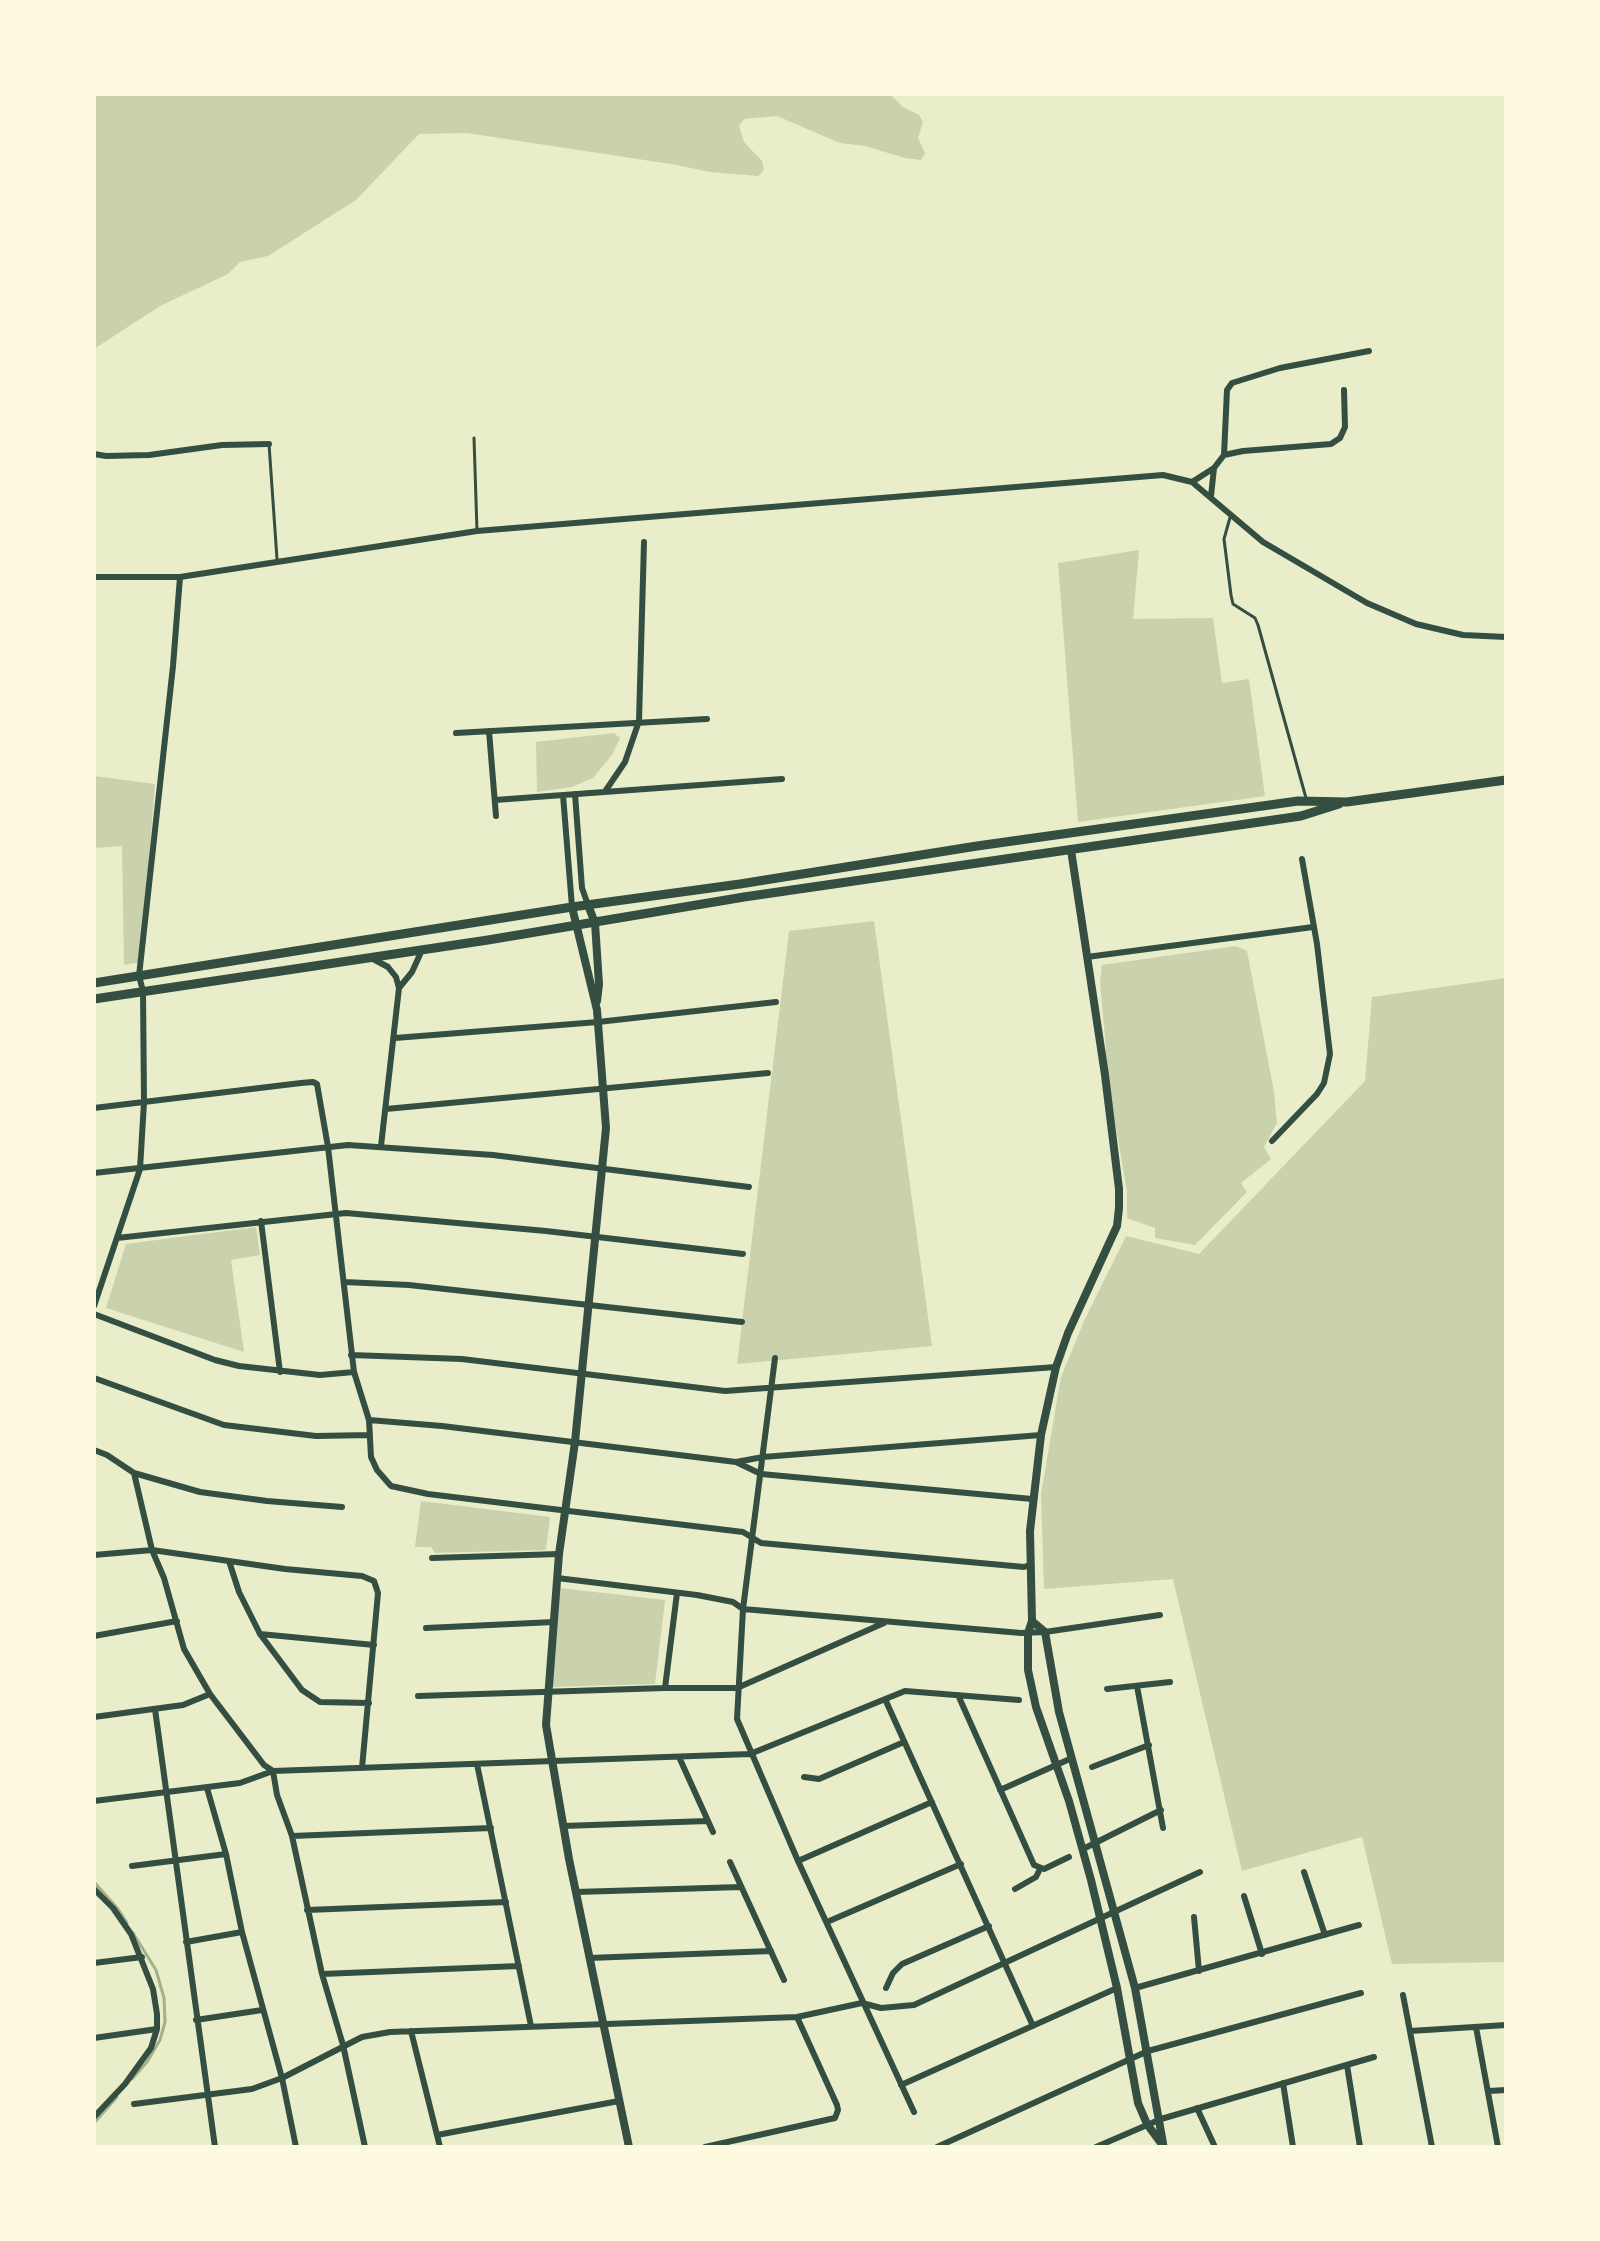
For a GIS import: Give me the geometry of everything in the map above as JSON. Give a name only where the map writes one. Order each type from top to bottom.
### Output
[{"type":"main road","points":[[94,999],[578,926],[759,895],[1301,816],[1347,802],[1506,780]]},
{"type":"main road","points":[[94,983],[572,907],[1201,815],[1308,801],[1347,802]]},
{"type":"main road","points":[[1201,815],[1203,831]]},
{"type":"street","points":[[1192,482],[1214,468],[1224,455],[1227,390],[1232,383],[1280,368],[1369,351]]},
{"type":"street","points":[[1224,455],[1331,444],[1340,438],[1345,427],[1344,390]]},
{"type":"street","points":[[94,454],[149,455],[222,445],[269,444]]},
{"type":"street","points":[[1211,496],[1214,468]]},
{"type":"street","points":[[94,577],[180,577],[477,531],[1163,475],[1192,482],[1263,542],[1367,603],[1416,624],[1463,635],[1506,637]]},
{"type":"street","points":[[606,790],[625,762],[639,721],[644,542]]},
{"type":"street","points":[[94,1306],[140,1169],[144,1102],[143,991],[139,976],[180,577]]},
{"type":"street","points":[[456,733],[707,719]]},
{"type":"street","points":[[489,731],[496,816]]},
{"type":"street","points":[[495,800],[782,779]]},
{"type":"street","points":[[575,794],[582,888],[595,923],[599,984],[597,1010]]},
{"type":"street","points":[[563,795],[572,907],[597,1010],[606,1128],[575,1442],[559,1554],[545,1713],[562,1826],[629,2147]]},
{"type":"street","points":[[1071,850],[1112,1132],[1119,1208],[1117,1226],[1068,1333],[1056,1367],[1041,1435],[1032,1499],[1032,1621],[1028,1633],[1028,1670],[1031,1689],[1083,1849],[1117,1988],[1138,2103],[1147,2124],[1164,2147]]},
{"type":"street","points":[[1272,1141],[1317,1094],[1324,1083],[1330,1054],[1317,944],[1302,859]]},
{"type":"street","points":[[1087,957],[1313,927]]},
{"type":"street","points":[[399,988],[412,972],[422,950]]},
{"type":"street","points":[[371,958],[388,967],[396,977],[399,988],[381,1146]]},
{"type":"street","points":[[395,1038],[598,1022],[776,1002]]},
{"type":"street","points":[[386,1109],[768,1073]]},
{"type":"street","points":[[94,1108],[301,1083],[317,1084],[328,1147],[354,1372],[369,1420],[371,1457],[377,1470],[391,1486],[402,1490],[743,1532],[761,1543],[1030,1565]]},
{"type":"street","points":[[94,1173],[328,1147],[381,1146],[493,1155],[749,1187]]},
{"type":"street","points":[[117,1238],[335,1213],[743,1254]]},
{"type":"street","points":[[261,1221],[280,1372]]},
{"type":"street","points":[[344,1282],[409,1285],[742,1322]]},
{"type":"street","points":[[94,1314],[215,1360],[280,1372],[320,1375],[354,1372]]},
{"type":"street","points":[[351,1355],[462,1359],[725,1391],[1056,1367]]},
{"type":"street","points":[[775,1358],[743,1609],[737,1719],[798,1861],[914,2112]]},
{"type":"street","points":[[94,1378],[224,1425],[316,1436],[370,1435]]},
{"type":"street","points":[[369,1420],[736,1462],[763,1457],[1041,1435]]},
{"type":"street","points":[[94,1450],[134,1473],[200,1492],[342,1507]]},
{"type":"street","points":[[736,1462],[761,1474],[1032,1499]]},
{"type":"street","points":[[134,1473],[152,1550],[164,1578],[184,1649],[210,1694],[264,1765],[273,1771],[277,1795],[292,1836],[365,2147]]},
{"type":"street","points":[[94,1555],[152,1550],[371,1579],[378,1593],[362,1768]]},
{"type":"street","points":[[432,1558],[559,1554]]},
{"type":"street","points":[[229,1561],[239,1592],[260,1634],[308,1695],[326,1702],[369,1703]]},
{"type":"street","points":[[557,1578],[733,1602],[743,1609],[1028,1633],[1160,1615]]},
{"type":"street","points":[[665,1688],[677,1593]]},
{"type":"street","points":[[94,1636],[177,1621]]},
{"type":"street","points":[[1032,1621],[1045,1632],[1055,1697],[1135,1988],[1164,2147]]},
{"type":"street","points":[[426,1628],[554,1622]]},
{"type":"street","points":[[418,1696],[737,1688],[886,1622]]},
{"type":"street","points":[[260,1634],[374,1645]]},
{"type":"street","points":[[1107,1689],[1170,1682]]},
{"type":"street","points":[[1137,1686],[1163,1828]]},
{"type":"street","points":[[94,1801],[240,1783],[273,1771],[750,1754],[885,1699],[913,1691],[1019,1700]]},
{"type":"street","points":[[94,1717],[189,1704],[210,1694]]},
{"type":"street","points":[[958,1695],[1034,1865],[1040,1869]]},
{"type":"street","points":[[885,1699],[1033,2026]]},
{"type":"street","points":[[155,1709],[215,2147]]},
{"type":"street","points":[[804,1777],[819,1779],[904,1742]]},
{"type":"street","points":[[1092,1767],[1149,1745]]},
{"type":"street","points":[[679,1757],[713,1832]]},
{"type":"street","points":[[1000,1790],[1072,1758]]},
{"type":"street","points":[[477,1764],[531,2026]]},
{"type":"street","points":[[207,1788],[282,2078],[296,2147]]},
{"type":"street","points":[[798,1861],[932,1802]]},
{"type":"street","points":[[1083,1849],[1161,1810]]},
{"type":"street","points":[[562,1826],[707,1821]]},
{"type":"street","points":[[292,1836],[491,1828]]},
{"type":"street","points":[[132,1866],[226,1854]]},
{"type":"street","points":[[1015,1889],[1036,1877],[1040,1869],[1069,1857]]},
{"type":"street","points":[[730,1862],[784,1980]]},
{"type":"street","points":[[827,1922],[961,1864]]},
{"type":"street","points":[[134,2104],[240,2092],[282,2078],[343,2045],[375,2034],[797,2017],[862,2003],[881,2008],[914,2005],[1200,1872]]},
{"type":"street","points":[[1304,1872],[1325,1935]]},
{"type":"street","points":[[576,1892],[741,1887]]},
{"type":"street","points":[[94,1889],[120,1916],[142,1957],[156,2001],[157,2029],[151,2048],[140,2065],[94,2117]]},
{"type":"street","points":[[1244,1896],[1262,1954]]},
{"type":"street","points":[[307,1910],[506,1902]]},
{"type":"street","points":[[1194,1917],[1199,1971]]},
{"type":"street","points":[[1135,1988],[1359,1925]]},
{"type":"street","points":[[886,1988],[893,1973],[902,1964],[989,1926]]},
{"type":"street","points":[[186,1942],[242,1932]]},
{"type":"street","points":[[589,1958],[771,1951]]},
{"type":"street","points":[[94,1963],[142,1957]]},
{"type":"street","points":[[322,1974],[519,1966]]},
{"type":"street","points":[[901,2085],[1117,1988]]},
{"type":"street","points":[[937,2147],[1148,2051],[1361,1993]]},
{"type":"street","points":[[1403,1995],[1432,2147]]},
{"type":"street","points":[[196,2020],[262,2010]]},
{"type":"street","points":[[705,2147],[832,2120],[837,2114],[837,2105],[797,2017]]},
{"type":"street","points":[[1410,2031],[1506,2025]]},
{"type":"street","points":[[1476,2027],[1498,2147]]},
{"type":"street","points":[[94,2038],[157,2029]]},
{"type":"street","points":[[411,2031],[440,2147]]},
{"type":"street","points":[[1096,2147],[1107,2145],[1161,2119],[1374,2057]]},
{"type":"street","points":[[1347,2065],[1360,2147]]},
{"type":"street","points":[[1283,2083],[1293,2147]]},
{"type":"street","points":[[1489,2091],[1506,2090]]},
{"type":"street","points":[[437,2135],[619,2101]]},
{"type":"street","points":[[1197,2108],[1215,2147]]},
{"type":"lane","points":[[474,438],[477,531]]},
{"type":"lane","points":[[269,444],[277,564]]},
{"type":"lane","points":[[1231,514],[1224,539],[1233,604],[1255,618],[1258,625],[1308,801]]},
{"type":"green space","points":[[94,94],[890,94],[903,107],[919,115],[923,122],[918,138],[925,153],[921,160],[840,143],[777,116],[744,119],[739,126],[744,142],[762,161],[764,170],[758,176],[710,172],[467,133],[419,134],[356,200],[268,256],[240,262],[228,274],[160,306],[94,349]]},
{"type":"green space","points":[[1139,550],[1133,619],[1213,618],[1222,683],[1249,679],[1265,796],[1078,822],[1058,563]]},
{"type":"green space","points":[[614,733],[620,738],[612,755],[593,778],[572,787],[537,792],[536,742]]},
{"type":"green space","points":[[94,776],[155,784],[141,962],[124,965],[122,846],[94,848]]},
{"type":"green space","points":[[874,921],[932,1346],[737,1364],[789,931]]},
{"type":"green space","points":[[1236,946],[1247,951],[1274,1092],[1277,1123],[1264,1147],[1271,1159],[1241,1183],[1247,1192],[1195,1245],[1155,1238],[1155,1228],[1127,1218],[1127,1191],[1103,1053],[1106,1049],[1100,982],[1102,965]]},
{"type":"green space","points":[[1506,978],[1506,1962],[1392,1964],[1362,1837],[1242,1871],[1173,1579],[1044,1589],[1041,1494],[1061,1377],[1085,1319],[1126,1236],[1199,1254],[1365,1081],[1372,997]]},
{"type":"green space","points":[[256,1227],[260,1255],[231,1260],[244,1352],[106,1308],[126,1244]]},
{"type":"green space","points":[[421,1501],[550,1517],[546,1550],[435,1553],[431,1547],[415,1547]]},
{"type":"green space","points":[[560,1588],[665,1600],[655,1684],[551,1687]]},
{"type":"waterway","points":[[94,1882],[127,1923]]},
{"type":"waterway","points":[[132,2079],[160,2040],[165,2022],[164,1998],[156,1970],[133,1933]]},
{"type":"waterway","points":[[94,2123],[117,2097]]}]
